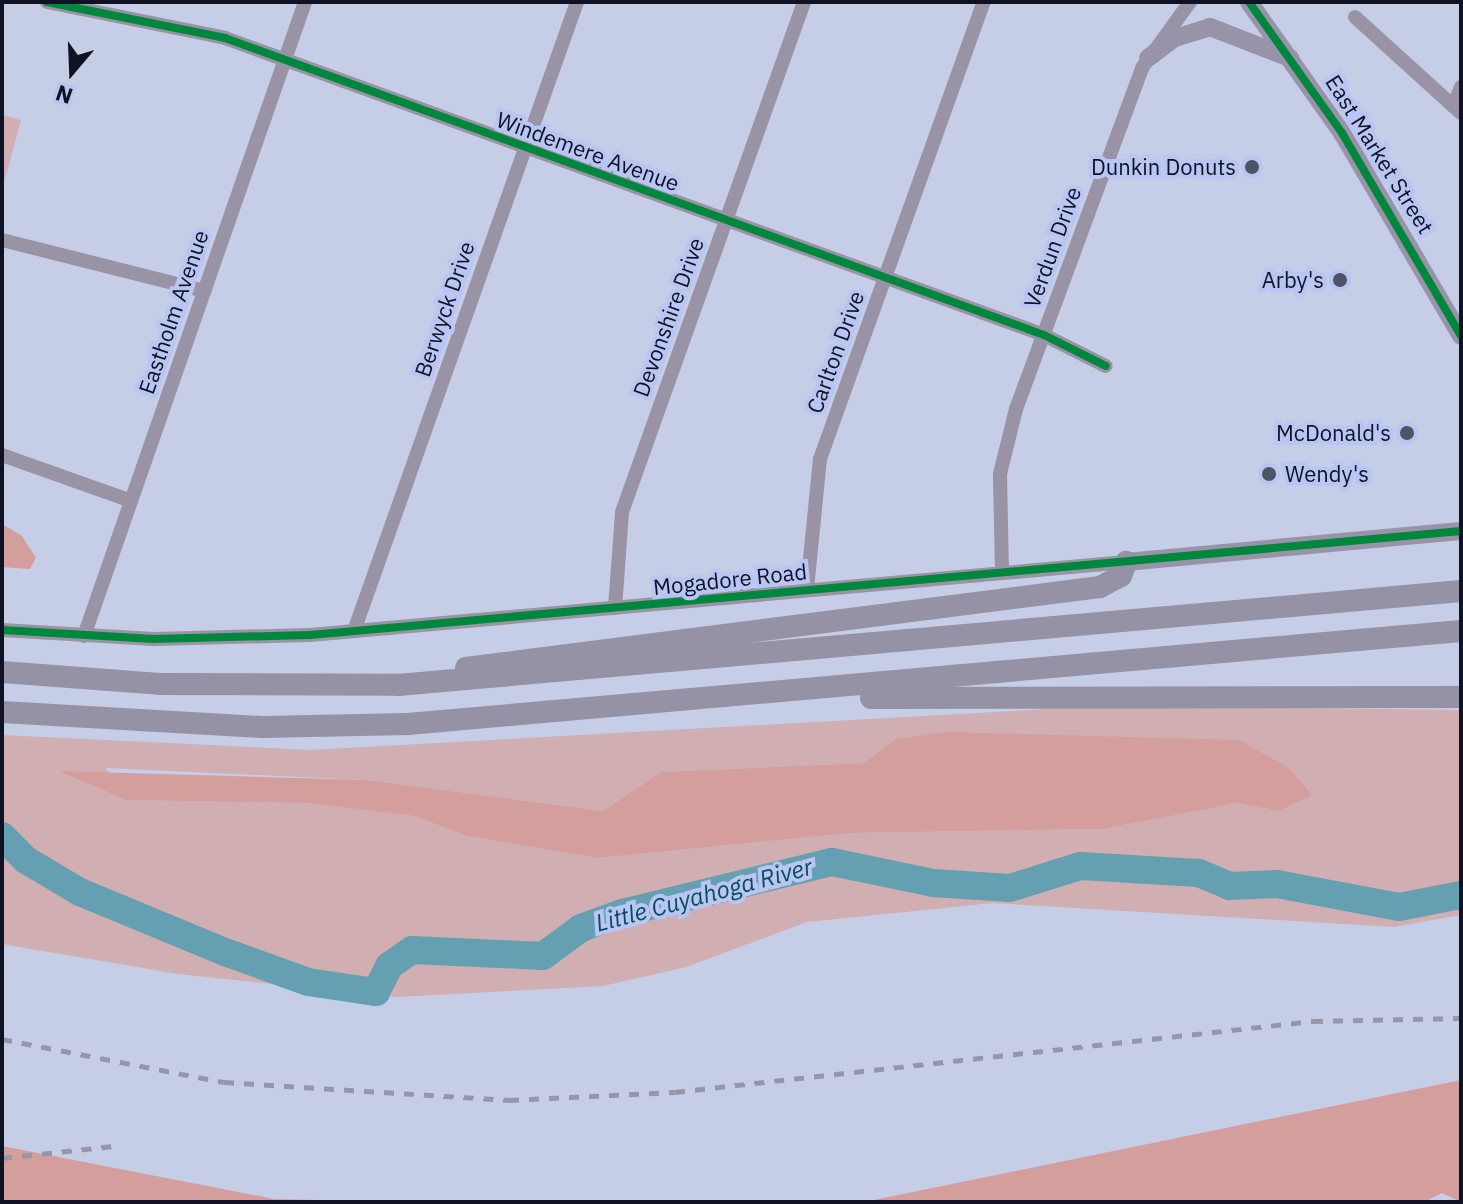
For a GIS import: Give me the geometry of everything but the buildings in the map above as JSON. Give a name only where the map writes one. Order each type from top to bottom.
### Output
[{"type":"highway","points":[[398,685],[548,653],[1100,587],[1121,576],[1126,562]]},
{"type":"highway","points":[[2,672],[174,684],[398,685],[1461,591]]},
{"type":"highway","points":[[2,712],[278,727],[710,699],[1461,631]]},
{"type":"highway","points":[[710,699],[1461,697]]},
{"type":"main road","name":"East Market Street","points":[[1249,2],[1292,59],[1461,336]]},
{"type":"main road","points":[[1148,58],[1175,38],[1210,27],[1292,59]]},
{"type":"main road","name":"Mogadore Road","points":[[1126,562],[1461,531]]},
{"type":"street","name":"Windemere Avenue","points":[[47,2],[191,28],[285,60],[1044,335],[1106,366]]},
{"type":"street","name":"Eastholm Avenue","points":[[84,636],[305,2]]},
{"type":"street","name":"Berwyck Drive","points":[[354,631],[577,2]]},
{"type":"street","name":"Devonshire Drive","points":[[615,608],[622,512],[804,2]]},
{"type":"street","name":"Carlton Drive","points":[[807,589],[814,482],[984,2]]},
{"type":"street","name":"Verdun Drive","points":[[1002,572],[1000,474],[1044,335],[1148,58],[1190,2]]},
{"type":"street","points":[[1355,17],[1457,109]]},
{"type":"street","points":[[1457,109],[1461,87]]},
{"type":"street","points":[[2,240],[205,291]]},
{"type":"street","points":[[2,455],[131,501]]},
{"type":"street","name":"Mogadore Road","points":[[2,630],[84,636],[354,631],[1126,562]]},
{"type":"shaded area","points":[[2,115],[21,120],[2,190]]},
{"type":"shaded area","points":[[2,524],[22,536],[36,558],[30,569],[2,567]]},
{"type":"shaded area","points":[[1103,706],[1461,710],[1461,915],[1393,927],[993,903],[807,922],[686,967],[603,986],[397,997],[178,974],[2,944],[2,735],[310,750]],"holes":[[[944,732],[1279,811],[1238,803],[1102,829],[851,833],[598,858],[467,836],[414,816],[307,803],[127,800],[106,768],[366,780],[603,811],[661,772],[866,763],[897,739]]]},
{"type":"shaded area","points":[[944,732],[1239,740],[1289,768],[1312,795],[1279,811],[1238,803],[1102,829],[851,833],[598,858],[467,836],[414,816],[307,803],[127,800],[59,771],[366,780],[603,811],[661,772],[865,763],[896,739]]},
{"type":"shaded area","points":[[1461,1080],[1461,1202],[1442,1193],[1424,1202],[864,1202]]},
{"type":"shaded area","points":[[2,1146],[274,1199],[409,1202],[2,1202]]},
{"type":"waterway","name":"Little Cuyahoga River","points":[[2,836],[26,860],[80,892],[225,952],[308,982],[376,992],[389,966],[412,950],[543,956],[581,928],[622,913],[832,862],[933,883],[1010,888],[1080,866],[1199,873],[1229,886],[1277,884],[1399,907],[1461,895]]},
{"type":"railway","points":[[2,1039],[224,1082],[509,1100],[675,1092],[1313,1021],[1461,1018]]},
{"type":"railway","points":[[2,1158],[113,1146]]},
{"type":"cycle path","points":[[47,2],[225,38],[1044,335],[1106,366]]},
{"type":"cycle path","points":[[1249,2],[1342,133],[1461,336]]},
{"type":"cycle path","points":[[2,630],[154,639],[310,635],[1461,531]]},
{"type":"place","name":"Dunkin Donuts","points":[[1252,167]]},
{"type":"place","name":"Arby's","points":[[1340,280]]},
{"type":"place","name":"McDonald's","points":[[1407,433]]},
{"type":"place","name":"Wendy's","points":[[1269,474]]}]
